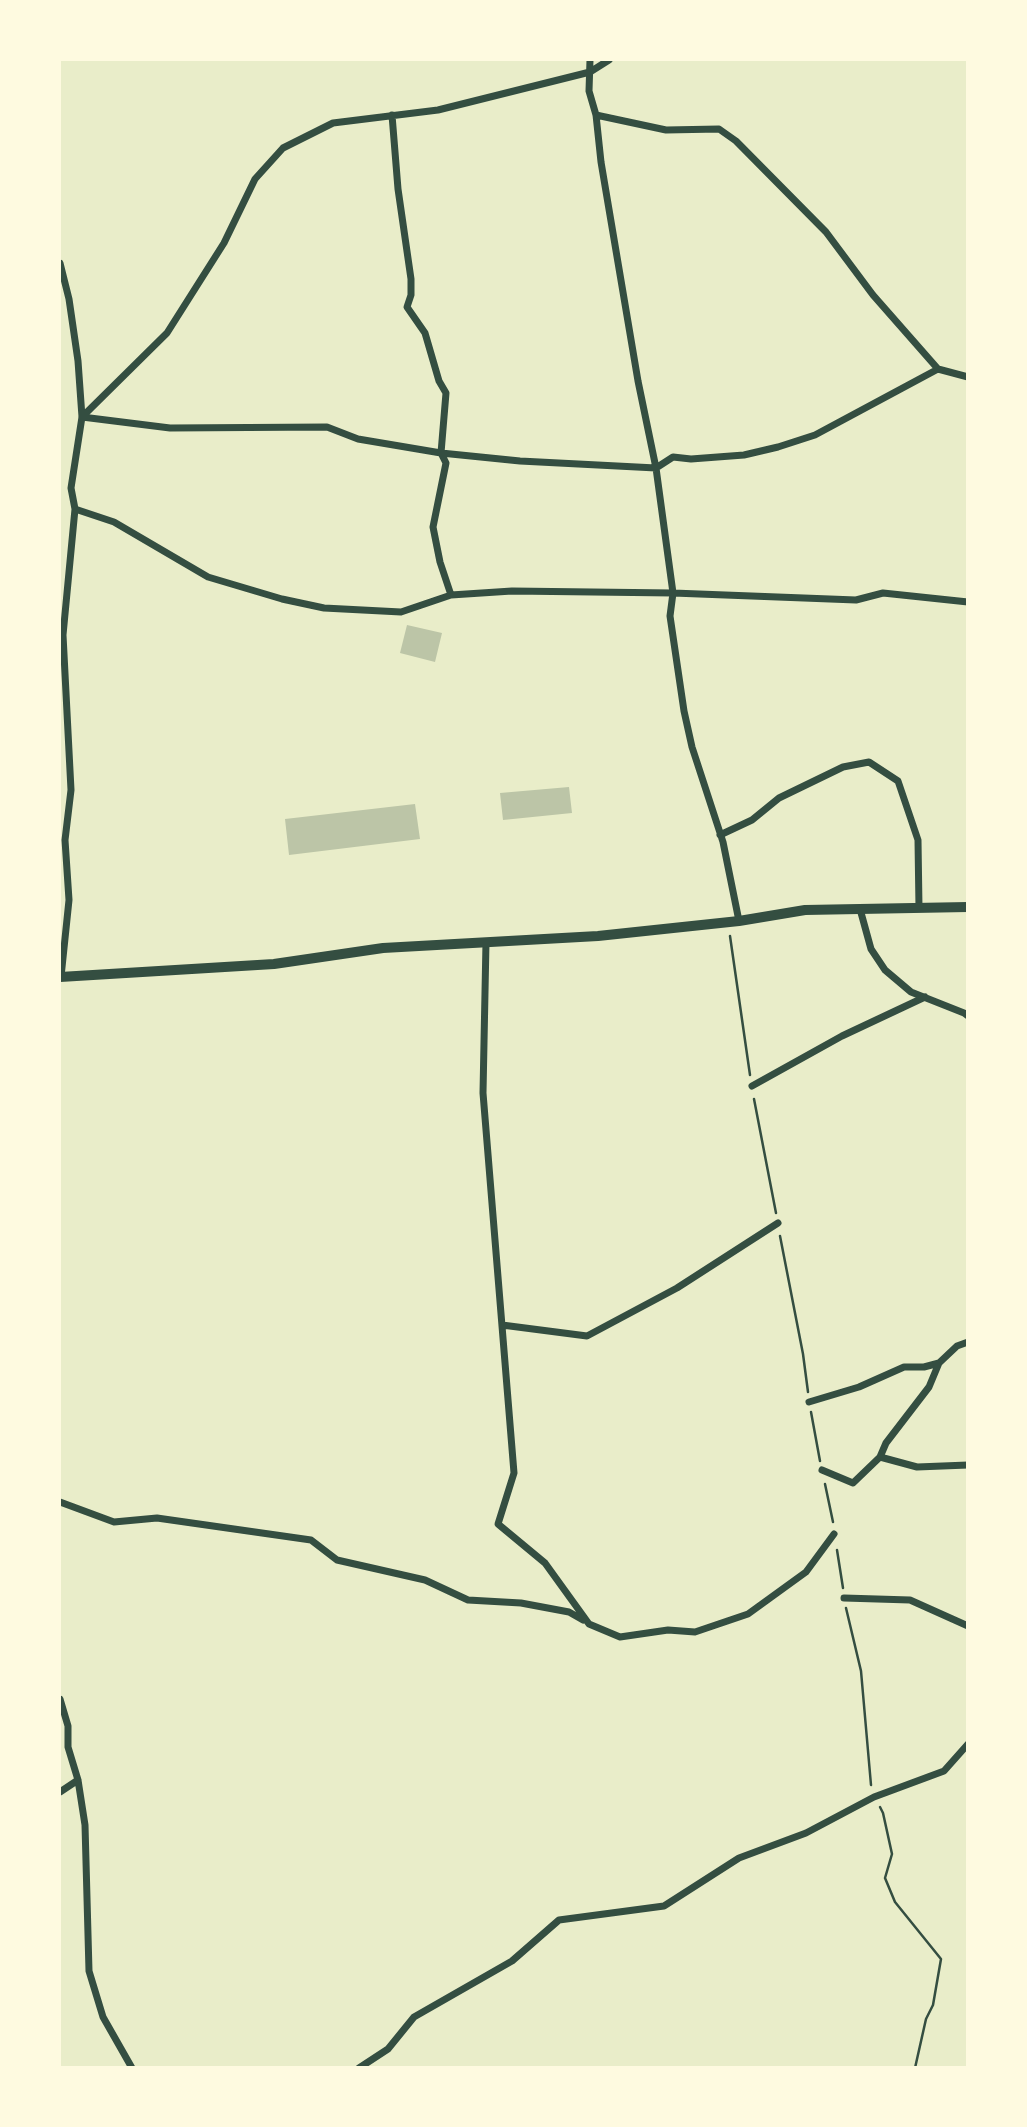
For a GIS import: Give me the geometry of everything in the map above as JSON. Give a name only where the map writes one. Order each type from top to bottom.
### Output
[{"type":"main road","points":[[60,977],[274,964],[383,948],[598,936],[733,922],[805,909],[968,907]]},
{"type":"street","points":[[590,60],[589,91],[596,115],[603,176],[638,382],[656,468],[673,593],[670,616],[684,710],[692,747],[720,835],[733,922]]},
{"type":"street","points":[[82,417],[167,333],[224,243],[255,179],[283,148],[333,123],[438,110],[590,72],[609,60]]},
{"type":"street","points":[[392,115],[398,189],[411,279],[411,295],[407,307],[425,333],[439,381],[446,393],[441,453],[446,463],[433,527],[440,562],[451,595]]},
{"type":"street","points":[[596,115],[666,130],[719,129],[728,135],[826,232],[873,295],[938,369],[968,377]]},
{"type":"street","points":[[60,263],[71,312],[82,417],[71,488],[75,509],[63,635],[71,790],[65,840],[69,900],[60,977]]},
{"type":"street","points":[[82,417],[170,428],[327,427],[358,439],[441,453],[520,461],[656,468],[673,457],[691,459],[744,455],[815,435],[938,369]]},
{"type":"street","points":[[75,509],[114,522],[208,578],[324,608],[401,612],[451,595],[512,591],[673,593],[856,600],[883,593],[968,602]]},
{"type":"street","points":[[720,835],[752,820],[779,798],[843,767],[869,762],[898,781],[918,840],[919,908]]},
{"type":"street","points":[[860,909],[871,949],[885,970],[911,992],[968,1016]]},
{"type":"street","points":[[486,942],[483,1093],[514,1473],[498,1524],[545,1563],[589,1624],[620,1637],[668,1630],[695,1632],[748,1614],[806,1572],[834,1534]]},
{"type":"street","points":[[751,1086],[842,1036],[925,998]]},
{"type":"street","points":[[502,1325],[587,1336],[677,1288],[778,1223]]},
{"type":"street","points":[[822,1470],[853,1483],[880,1457],[886,1443],[929,1388],[939,1363],[957,1346],[968,1342]]},
{"type":"street","points":[[809,1402],[859,1387],[904,1367],[924,1367],[939,1363]]},
{"type":"street","points":[[880,1457],[917,1467],[968,1465]]},
{"type":"street","points":[[60,1502],[114,1522],[157,1518],[311,1539],[337,1560],[425,1580],[468,1600],[521,1603],[569,1612],[587,1621]]},
{"type":"street","points":[[844,1598],[910,1600],[968,1626]]},
{"type":"street","points":[[60,1699],[68,1726],[68,1747],[78,1780],[85,1825],[89,1971],[103,2017],[132,2067]]},
{"type":"street","points":[[359,2067],[388,2049],[414,2017],[512,1961],[559,1920],[664,1906],[739,1857],[806,1833],[874,1797],[944,1771],[968,1744]]},
{"type":"street","points":[[60,1792],[78,1780]]},
{"type":"path","points":[[733,922],[751,1086],[803,1354],[814,1434],[832,1511],[844,1598],[861,1671],[871,1793],[883,1814],[891,1854],[885,1878],[895,1902],[941,1959],[933,2005],[926,2019],[915,2067]]},
{"type":"building","points":[[407,625],[442,633],[435,662],[400,653]]},
{"type":"building","points":[[569,787],[572,813],[503,820],[500,793]]},
{"type":"building","points":[[415,804],[420,839],[289,855],[285,819]]}]
